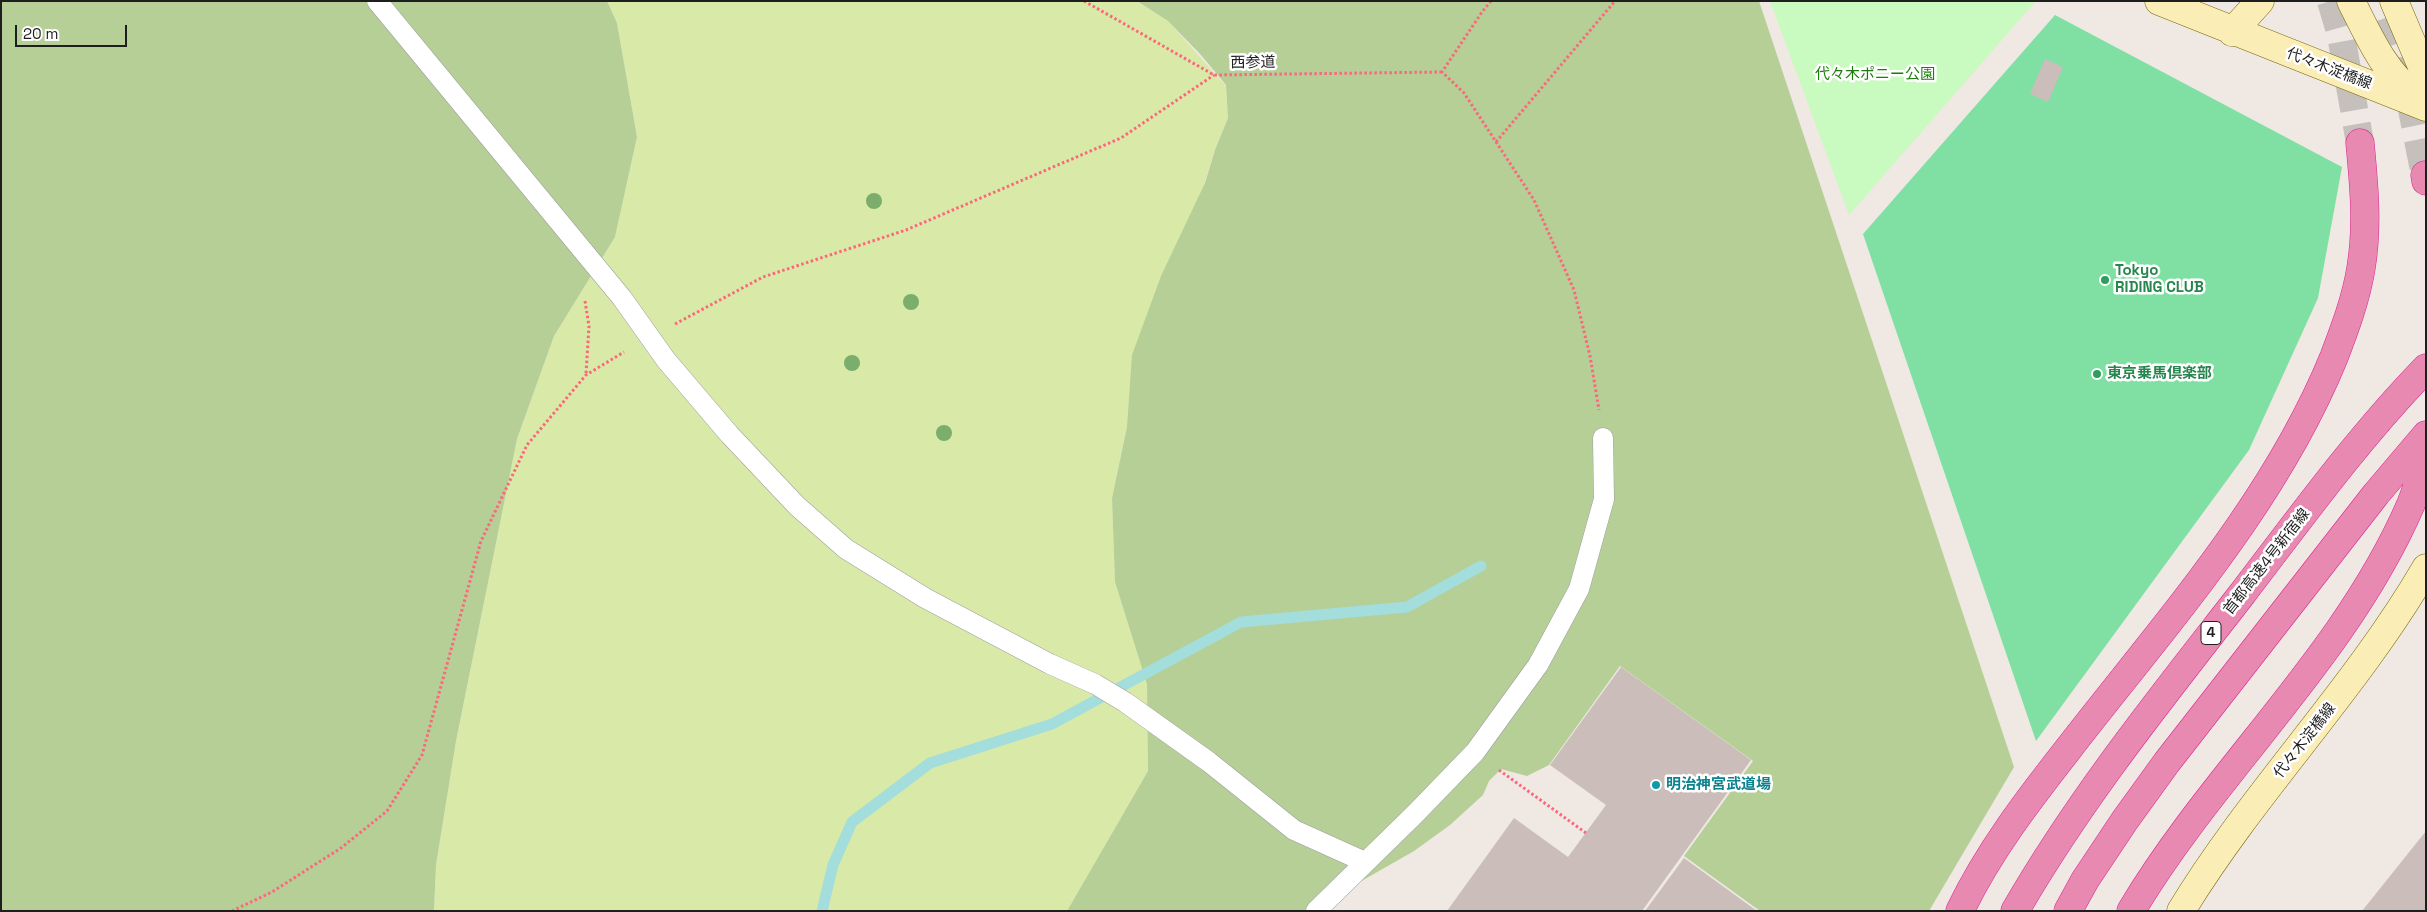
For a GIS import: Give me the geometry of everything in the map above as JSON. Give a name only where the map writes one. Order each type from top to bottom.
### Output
[{"type":"highway","points":[[1960,911],[1970,889],[2041,784],[2226,546],[2296,437],[2324,381],[2347,324],[2361,268],[2366,208],[2360,143]]},
{"type":"highway","name":"首都高速4号新宿線","points":[[2015,911],[2047,855],[2089,793],[2132,735],[2364,436],[2426,368]]},
{"type":"highway","points":[[2068,911],[2085,880],[2167,762],[2376,494],[2426,435]]},
{"type":"highway","points":[[2131,911],[2155,870],[2319,658],[2355,605],[2387,553],[2412,503],[2426,457]]},
{"type":"street","name":"代々木淀橋線","points":[[2159,1],[2232,32],[2426,105]]},
{"type":"street","points":[[2232,32],[2260,1]]},
{"type":"street","name":"代々木淀橋線","points":[[2351,1],[2380,56],[2399,80],[2426,105]]},
{"type":"street","points":[[2394,1],[2426,76]]},
{"type":"street","name":"代々木淀橋線","points":[[2181,911],[2233,834],[2367,660],[2426,568]]},
{"type":"lane","points":[[376,1],[622,298],[651,341],[729,434],[797,506],[846,549],[925,598],[1050,664],[1094,684],[1125,702],[1209,762],[1294,830],[1365,862]]},
{"type":"lane","points":[[1316,911],[1416,814],[1474,752],[1538,665],[1579,589],[1604,499],[1603,438]]},
{"type":"path","name":"西参道","points":[[1084,1],[1214,75],[1442,72]]},
{"type":"path","points":[[1491,1],[1442,72],[1464,93],[1534,200],[1574,290],[1590,356],[1603,438]]},
{"type":"path","points":[[1496,142],[1615,1]]},
{"type":"path","points":[[232,911],[272,892],[341,848],[387,811],[422,755],[482,541],[527,445],[586,375],[628,350],[651,341],[668,328],[763,277],[906,230],[1121,138],[1214,75]]},
{"type":"path","points":[[584,292],[590,326],[586,375]]},
{"type":"path","points":[[1512,780],[1586,832]]},
{"type":"green space","points":[[1,1],[607,1],[617,23],[637,137],[615,237],[554,336],[517,439],[456,741],[436,865],[434,911],[1,911]]},
{"type":"green space","points":[[607,1],[1137,1],[1168,21],[1226,86],[1228,118],[1215,150],[1127,427],[1112,498],[1115,582],[1147,683],[1148,771],[1067,911],[434,911],[436,865],[456,741],[517,439],[554,336],[615,237],[637,137],[617,23]]},
{"type":"green space","points":[[1137,1],[1759,1],[2014,767],[1929,911],[1760,911],[1684,856],[1753,761],[1620,666],[1549,765],[1527,776],[1501,769],[1489,781],[1483,795],[1450,825],[1414,851],[1309,911],[1067,911],[1148,771],[1147,684],[1115,582],[1112,498],[1127,427],[1132,355],[1161,276],[1205,183],[1215,150],[1228,118],[1226,85],[1201,55],[1168,21]]},
{"type":"green space","name":"代々木ポニー公園","points":[[1770,1],[2033,1],[2035,2],[1849,215]]},
{"type":"green space","name":"東京乗馬倶楽部","points":[[2055,15],[2342,167],[2318,298],[2249,450],[2036,741],[1863,234]]},
{"type":"building","points":[[2045,59],[2063,67],[2048,102],[2030,94]]},
{"type":"building","name":"明治神宮武道場","points":[[1621,667],[1751,760],[1642,911],[1447,911],[1514,818],[1568,857],[1606,805],[1550,765]]},
{"type":"building","points":[[2426,831],[2426,911],[2362,911]]},
{"type":"building","points":[[1684,858],[1757,911],[1645,911]]},
{"type":"waterway","points":[[822,911],[833,865],[852,822],[930,763],[1052,724],[1241,622],[1407,607],[1481,566]]},
{"type":"tunnel","points":[[2331,1],[2341,35],[2360,143]]},
{"type":"tunnel","points":[[2389,17],[2401,54],[2425,175]]},
{"type":"place","name":"Tokyo RIDING CLUB","points":[[2105,280]]},
{"type":"place","name":"東京乗馬倶楽部","points":[[2097,374]]},
{"type":"place","name":"明治神宮武道場","points":[[1656,785]]}]
